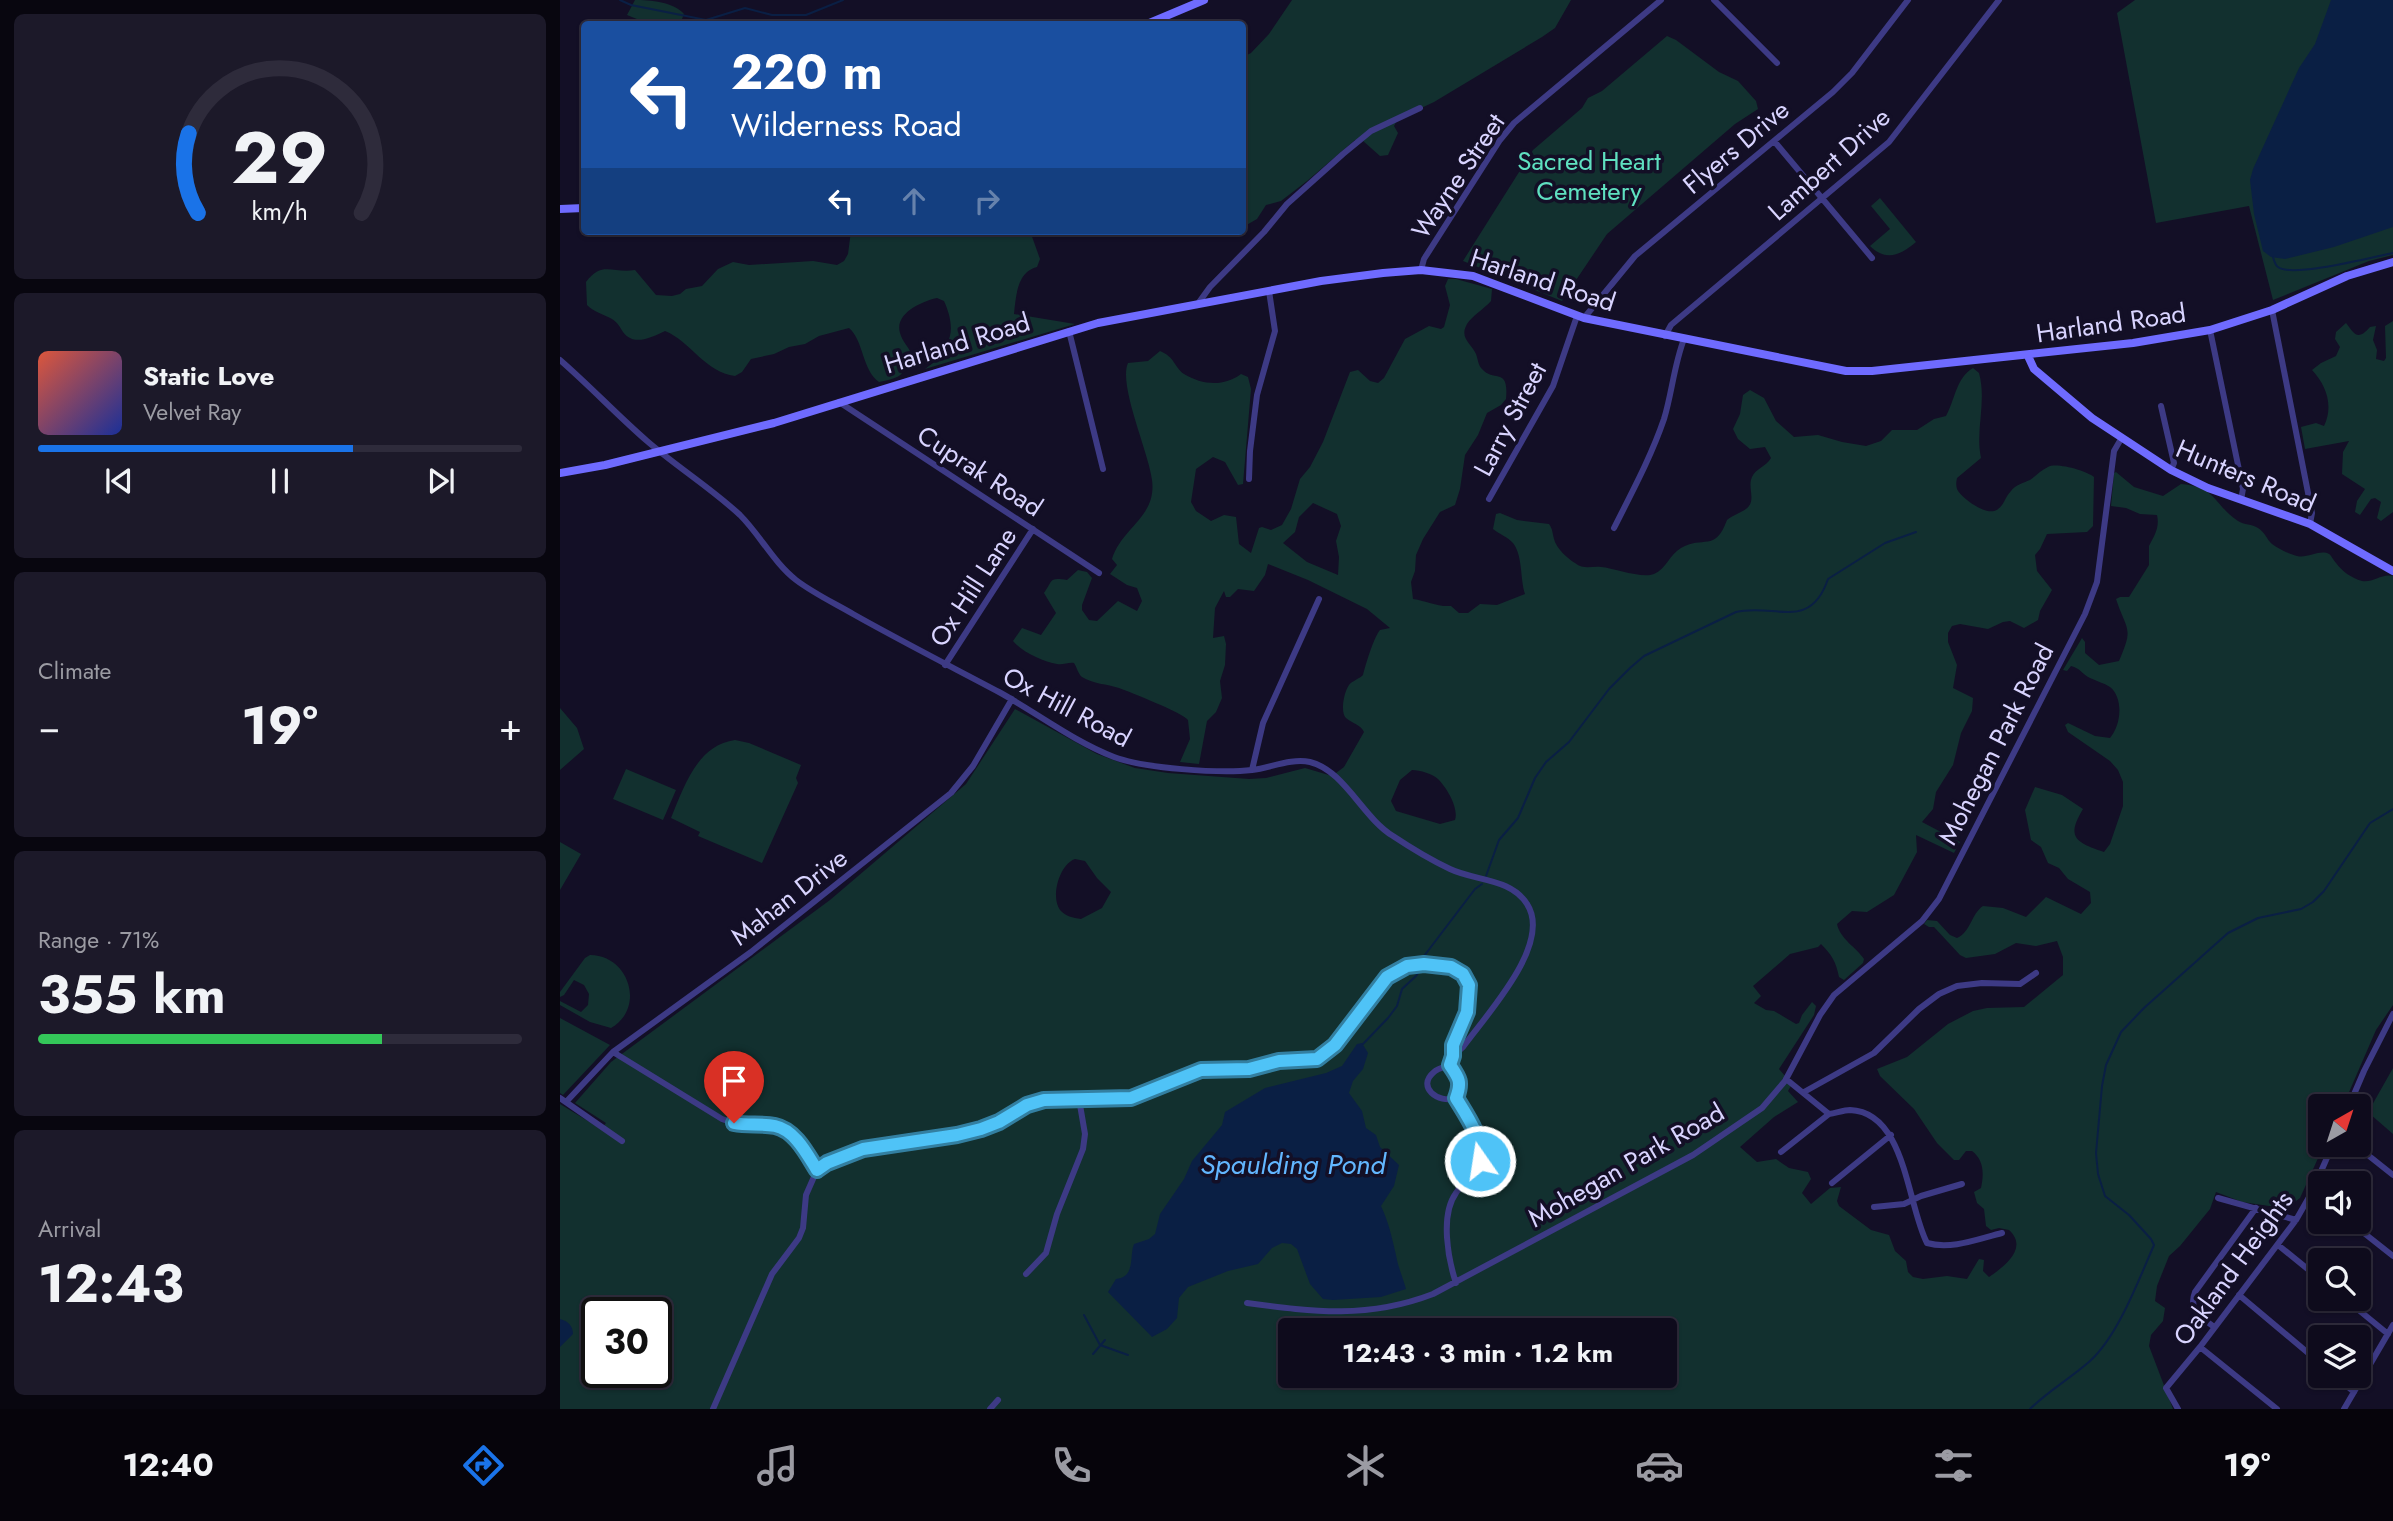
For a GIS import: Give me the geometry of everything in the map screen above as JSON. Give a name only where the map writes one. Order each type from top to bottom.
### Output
[{"type":"main road","points":[[1154,21],[1204,0]]},
{"type":"main road","points":[[560,209],[581,208]]},
{"type":"main road","name":"Harland Road","points":[[560,473],[661,452],[774,423],[1069,331],[1321,281],[1421,270],[1473,276],[1580,317],[1846,371],[2028,356],[2210,330],[2272,310],[2347,276],[2393,262]]},
{"type":"main road","name":"Hunters Road","points":[[2028,356],[2034,369],[2059,391],[2121,439],[2171,470],[2208,488],[2310,524],[2393,570]]},
{"type":"street","name":"Wayne Street","points":[[1421,270],[1424,259],[1500,140],[1514,124],[1661,0]]},
{"type":"street","points":[[1714,0],[1777,63]]},
{"type":"street","name":"Flyers Drive","points":[[1580,317],[1635,256],[1833,92],[1852,73],[1908,0]]},
{"type":"street","name":"Lambert Drive","points":[[1664,336],[1671,325],[1889,142],[1999,0]]},
{"type":"street","points":[[1197,305],[1210,287],[1265,232],[1287,204],[1343,154],[1371,131],[1420,107]]},
{"type":"street","points":[[1774,141],[1872,258]]},
{"type":"street","points":[[1249,479],[1257,395],[1275,331],[1269,291]]},
{"type":"street","points":[[2272,310],[2312,513],[2310,524]]},
{"type":"street","name":"Larry Street","points":[[1489,499],[1553,386],[1580,317]]},
{"type":"street","points":[[2210,330],[2243,489],[2241,500]]},
{"type":"street","points":[[1069,331],[1104,469]]},
{"type":"street","points":[[1614,528],[1653,449],[1665,414],[1677,355],[1684,339]]},
{"type":"street","name":"Ox Hill Road","points":[[560,360],[661,452],[735,511],[754,529],[796,580],[945,665],[1012,699],[1096,749],[1121,759],[1188,769],[1252,770],[1301,761],[1322,766],[1388,833],[1453,870],[1511,888],[1527,903],[1532,915],[1533,933],[1522,964],[1463,1047],[1453,1056]]},
{"type":"street","name":"Cuprak Road","points":[[839,402],[1099,573]]},
{"type":"street","points":[[2161,406],[2174,463],[2171,470]]},
{"type":"street","name":"Mohegan Park Road","points":[[1247,1303],[1318,1312],[1371,1311],[1420,1299],[1456,1283],[1700,1151],[1766,1104],[1786,1079],[1832,998],[1922,920],[1939,899],[2085,614],[2097,582],[2114,451],[2121,439]]},
{"type":"street","name":"Ox Hill Lane","points":[[945,665],[1033,529]]},
{"type":"street","points":[[1252,770],[1263,723],[1319,599]]},
{"type":"street","name":"Mahan Drive","points":[[563,1100],[613,1052],[751,952],[951,793],[970,771],[1012,699]]},
{"type":"street","points":[[713,1409],[772,1275],[799,1238],[803,1228],[806,1195],[817,1170],[827,1163],[863,1149],[981,1129],[1039,1101],[1135,1097],[1201,1070],[1249,1069],[1279,1061],[1317,1059],[1335,1045],[1387,977],[1407,966],[1447,967],[1460,972],[1467,979],[1469,1005],[1453,1045],[1450,1065],[1433,1072],[1429,1079],[1429,1088],[1433,1095],[1439,1099],[1456,1098]]},
{"type":"street","points":[[1804,1093],[1874,1053],[1919,1009],[1939,994],[1957,986],[1982,983],[2020,984],[2036,974]]},
{"type":"street","points":[[2354,1094],[2393,1014]]},
{"type":"street","points":[[613,1052],[722,1119],[737,1124],[785,1129],[800,1144],[817,1170]]},
{"type":"street","points":[[1450,1065],[1461,1083],[1456,1098],[1478,1139],[1481,1154],[1477,1168],[1454,1195],[1449,1212],[1451,1261],[1456,1283]]},
{"type":"street","points":[[1786,1079],[1829,1114]]},
{"type":"street","points":[[563,1100],[622,1141]]},
{"type":"street","points":[[1026,1274],[1046,1253],[1057,1213],[1083,1149],[1085,1134],[1079,1100]]},
{"type":"street","points":[[1781,1152],[1829,1114],[1849,1110],[1864,1113],[1891,1135],[1899,1149],[1911,1201],[1927,1243],[1938,1246],[1952,1245],[2002,1233]]},
{"type":"street","points":[[1832,1183],[1891,1135]]},
{"type":"street","points":[[2370,1157],[2393,1175]]},
{"type":"street","points":[[1874,1207],[1911,1201],[1962,1184]]},
{"type":"street","points":[[2218,1198],[2296,1220]]},
{"type":"street","name":"Oakland Heights","points":[[2178,1409],[2166,1388],[2278,1245],[2308,1199]]},
{"type":"street","points":[[2214,1327],[2196,1314],[2192,1299],[2194,1292],[2256,1208]]},
{"type":"street","points":[[2366,1234],[2393,1255]]},
{"type":"street","points":[[2278,1245],[2308,1269]]},
{"type":"street","points":[[2239,1295],[2308,1353]]},
{"type":"street","points":[[2360,1311],[2388,1334]]},
{"type":"street","points":[[2344,1409],[2393,1325]]},
{"type":"street","points":[[2200,1347],[2277,1409]]},
{"type":"street","points":[[2349,1388],[2354,1392]]},
{"type":"street","points":[[990,1409],[998,1400]]},
{"type":"green space","points":[[635,0],[668,4],[684,14],[681,21],[642,21],[627,15]]},
{"type":"green space","points":[[1292,0],[1571,0],[1555,28],[1542,37],[1434,102],[1398,119],[1394,126],[1398,133],[1388,155],[1380,156],[1362,140],[1355,140],[1281,201],[1266,205],[1257,219],[1246,225],[1246,56],[1269,34]]},
{"type":"green space","points":[[2135,0],[2393,0],[2393,255],[2369,261],[2273,300],[2249,206],[2156,223],[2117,13]]},
{"type":"green space","name":"Sacred Heart Cemetery","points":[[1667,36],[1719,72],[1738,81],[1756,101],[1758,109],[1735,124],[1607,234],[1562,301],[1463,261],[1533,150],[1582,108],[1588,98],[1602,91]]},
{"type":"green space","points":[[1880,198],[1916,242],[1893,255],[1882,254],[1870,246],[1890,229],[1871,206]]},
{"type":"green space","points":[[850,235],[1031,235],[1040,259],[1037,267],[1021,279],[1014,314],[1075,324],[925,369],[950,350],[946,344],[951,329],[950,317],[944,301],[937,298],[918,305],[905,314],[899,326],[900,333],[911,353],[902,374],[879,382],[869,370],[858,340],[849,328],[819,336],[805,344],[774,354],[751,359],[742,372],[735,376],[715,369],[665,331],[638,340],[627,337],[614,321],[587,305],[586,282],[597,271],[635,270],[656,295],[672,296],[686,289],[702,286],[718,269],[733,262],[749,265],[813,261],[837,265],[844,261],[848,254]]},
{"type":"green space","points":[[1448,279],[1492,289],[1491,301],[1469,321],[1464,333],[1481,367],[1487,373],[1503,379],[1506,389],[1506,399],[1487,413],[1478,435],[1465,455],[1455,505],[1440,512],[1416,555],[1411,582],[1413,599],[1451,606],[1459,613],[1468,613],[1480,604],[1497,605],[1525,594],[1516,548],[1511,541],[1493,529],[1496,514],[1549,524],[1557,546],[1578,565],[1642,575],[1658,572],[1674,554],[1689,544],[1713,540],[1727,520],[1749,506],[1752,477],[1771,458],[1765,447],[1750,449],[1738,439],[1733,429],[1740,414],[1743,395],[1750,390],[1764,398],[1776,421],[1794,437],[1818,435],[1866,446],[1881,441],[1892,430],[1917,430],[1934,419],[1946,416],[1959,383],[1973,368],[1979,373],[1981,384],[1981,458],[1957,478],[1957,489],[1963,497],[1979,508],[1994,511],[2000,508],[2015,487],[2048,467],[2071,468],[2094,477],[2093,526],[2087,532],[2047,534],[2035,555],[2037,571],[2052,590],[2038,620],[2024,628],[2010,621],[1988,629],[1960,624],[1952,626],[1948,633],[1948,642],[1957,665],[1953,688],[1973,698],[1972,711],[1961,733],[1953,765],[1936,792],[1933,809],[1922,822],[1960,842],[1954,853],[1916,835],[1917,852],[1894,895],[1867,912],[1852,911],[1837,924],[1841,934],[1864,959],[1844,980],[1839,977],[1833,959],[1821,944],[1790,954],[1753,986],[1761,996],[1754,1003],[1796,1024],[1812,1002],[1816,1006],[1814,1015],[1779,1069],[1792,1084],[1788,1091],[1798,1102],[1774,1117],[1740,1147],[1757,1162],[1776,1159],[1789,1168],[1808,1172],[1811,1179],[1802,1193],[1811,1204],[1830,1188],[1841,1187],[1837,1201],[1839,1206],[1871,1230],[1889,1235],[1895,1251],[1906,1261],[1908,1272],[1913,1277],[1923,1279],[1947,1276],[1967,1279],[1979,1259],[1984,1260],[1983,1271],[1989,1277],[2007,1262],[2015,1250],[2014,1237],[2009,1230],[1991,1230],[1986,1226],[1984,1209],[1977,1203],[1974,1192],[1981,1188],[1983,1178],[1981,1163],[1976,1155],[1972,1151],[1966,1151],[1959,1160],[1954,1160],[1937,1143],[1914,1109],[1880,1076],[1877,1069],[1907,1057],[1948,1024],[1973,1011],[2024,1007],[2063,975],[2063,957],[2057,941],[2036,946],[2016,943],[1995,954],[1966,958],[1934,927],[1924,924],[1927,920],[1937,921],[1950,935],[1957,938],[1965,932],[1983,906],[2003,908],[2026,917],[2046,897],[2081,914],[2091,903],[2090,892],[2068,879],[2059,868],[2048,863],[2041,847],[2031,840],[2025,810],[2035,787],[2062,795],[2083,809],[2075,826],[2076,837],[2086,845],[2104,852],[2110,844],[2123,806],[2123,782],[2118,770],[2110,761],[2068,732],[2065,725],[2068,723],[2095,736],[2110,738],[2119,719],[2117,698],[2110,687],[2090,678],[2077,668],[2071,666],[2067,671],[2063,670],[2082,638],[2085,642],[2085,653],[2099,665],[2119,661],[2128,635],[2116,599],[2129,597],[2149,565],[2149,546],[2157,528],[2157,515],[2140,514],[2111,506],[2114,473],[2134,487],[2163,496],[2181,484],[2202,489],[2214,497],[2230,515],[2258,528],[2272,544],[2287,553],[2301,557],[2329,554],[2344,571],[2362,581],[2393,576],[2393,1005],[2376,1030],[2348,1094],[2308,1094],[2308,1157],[2319,1157],[2312,1171],[2308,1171],[2308,1180],[2300,1198],[2292,1204],[2276,1207],[2242,1202],[2216,1192],[2210,1209],[2169,1256],[2157,1286],[2155,1301],[2165,1308],[2163,1321],[2151,1335],[2149,1346],[2173,1409],[560,1409],[560,1104],[601,1129],[606,1123],[575,1103],[611,1062],[830,900],[966,784],[1015,709],[1097,754],[1135,768],[1249,779],[1266,778],[1305,768],[1332,776],[1344,767],[1364,732],[1344,715],[1347,688],[1363,675],[1372,645],[1380,630],[1390,628],[1367,609],[1268,564],[1265,575],[1254,591],[1238,589],[1230,597],[1226,597],[1224,591],[1215,608],[1213,638],[1224,636],[1226,644],[1225,665],[1220,681],[1222,698],[1216,712],[1207,721],[1199,764],[1180,762],[1190,739],[1188,720],[1184,717],[1125,690],[1086,679],[1081,676],[1074,663],[1057,664],[1040,659],[1013,641],[1022,628],[1041,635],[1056,613],[1044,593],[1052,580],[1067,580],[1078,570],[1087,572],[1092,578],[1082,605],[1082,610],[1089,620],[1097,621],[1118,601],[1137,611],[1142,601],[1137,588],[1110,574],[1117,565],[1112,559],[1117,548],[1144,513],[1152,493],[1150,468],[1127,387],[1128,363],[1148,361],[1160,351],[1169,356],[1184,374],[1198,380],[1220,383],[1241,374],[1248,377],[1251,389],[1243,484],[1238,485],[1225,462],[1213,457],[1196,469],[1191,502],[1196,511],[1211,521],[1224,515],[1236,517],[1239,544],[1251,553],[1259,528],[1271,530],[1282,525],[1291,509],[1300,479],[1310,467],[1323,442],[1350,372],[1358,370],[1370,381],[1378,383],[1384,378],[1405,339],[1429,326],[1441,329],[1444,327],[1450,305],[1445,286]],"holes":[[[1313,503],[1337,514],[1341,526],[1336,541],[1338,575],[1307,562],[1283,543],[1295,532],[1299,517]],[[1412,770],[1436,777],[1451,798],[1455,820],[1440,824],[1396,811],[1391,801],[1400,780]],[[1075,859],[1085,861],[1111,892],[1102,908],[1081,919],[1064,914],[1056,897],[1061,874]]]},
{"type":"green space","points":[[2393,321],[2393,512],[2381,521],[2377,518],[2381,502],[2375,498],[2371,499],[2360,515],[2355,512],[2357,501],[2365,489],[2342,474],[2343,452],[2349,441],[2305,449],[2301,427],[2316,423],[2324,426],[2327,418],[2327,396],[2312,370],[2336,356],[2340,347],[2335,339],[2336,332],[2346,323],[2359,335],[2376,326],[2373,340],[2377,350],[2376,359],[2384,361],[2385,326]]},
{"type":"green space","points":[[560,708],[577,728],[584,749],[560,770]]},
{"type":"green space","points":[[735,740],[749,743],[801,765],[796,778],[798,783],[762,863],[698,836],[700,832],[671,818],[687,781],[701,759],[711,750]]},
{"type":"green space","points":[[626,769],[676,790],[663,820],[613,799]]},
{"type":"green space","points":[[560,842],[581,854],[560,890]]},
{"type":"green space","points":[[590,955],[604,957],[615,964],[628,984],[628,1008],[622,1019],[611,1028],[590,1022],[560,1005],[560,1001],[581,1012],[588,1005],[589,994],[584,985],[574,980],[560,997],[560,992]]},
{"type":"green space","points":[[560,1018],[610,1045],[563,1095],[560,1093]]},
{"type":"green space","points":[[2393,1068],[2393,1134],[2371,1115],[2371,1107]]},
{"type":"water","points":[[2331,0],[2393,0],[2393,227],[2334,247],[2285,259],[2271,257],[2263,251],[2254,214],[2250,180],[2299,68],[2315,44]]},
{"type":"water","name":"Spaulding Pond","points":[[1362,1043],[1368,1053],[1363,1069],[1353,1081],[1349,1093],[1362,1111],[1366,1128],[1376,1135],[1380,1147],[1399,1165],[1394,1186],[1381,1206],[1406,1289],[1381,1297],[1323,1299],[1310,1284],[1297,1249],[1291,1244],[1282,1243],[1272,1248],[1258,1264],[1228,1271],[1188,1287],[1179,1298],[1177,1318],[1167,1329],[1152,1337],[1108,1292],[1116,1279],[1127,1274],[1134,1244],[1155,1234],[1160,1214],[1184,1179],[1192,1161],[1222,1125],[1225,1112],[1265,1088],[1326,1073],[1342,1066],[1357,1044]]},
{"type":"water","points":[[560,1319],[570,1324],[573,1334],[560,1347]]},
{"type":"waterway","points":[[620,0],[631,5],[706,20],[745,8],[772,15],[806,15],[843,0]]},
{"type":"waterway","points":[[2273,257],[2278,267],[2299,270],[2333,266],[2393,253]]},
{"type":"waterway","points":[[1486,876],[1499,840],[1518,818],[1535,778],[1546,762],[1569,742],[1609,689],[1644,656],[1736,612],[1801,610],[1811,605],[1820,595],[1828,579],[1885,543],[1916,532]]},
{"type":"waterway","points":[[2030,1409],[2090,1361],[2110,1337],[2154,1245],[2129,1215],[2105,1196],[2098,1174],[2096,1153],[2102,1086],[2106,1065],[2121,1032],[2228,933],[2258,918],[2301,909],[2313,902],[2324,891],[2370,823],[2393,809]]},
{"type":"waterway","points":[[1421,960],[1475,889],[1482,884]]},
{"type":"waterway","points":[[1363,1044],[1388,1018],[1397,1006],[1402,989],[1421,968]]},
{"type":"waterway","points":[[1084,1315],[1100,1345],[1128,1355]]},
{"type":"waterway","points":[[1093,1354],[1105,1340]]},
{"type":"route","points":[[734,1123],[785,1129],[800,1144],[817,1170],[827,1163],[863,1149],[981,1129],[999,1122],[1027,1105],[1044,1100],[1131,1098],[1201,1070],[1249,1069],[1279,1061],[1314,1060],[1335,1045],[1395,970],[1424,964],[1454,968],[1463,974],[1469,985],[1467,1012],[1451,1051],[1453,1056],[1450,1065],[1459,1078],[1461,1085],[1456,1098],[1478,1139],[1480,1161]]}]
